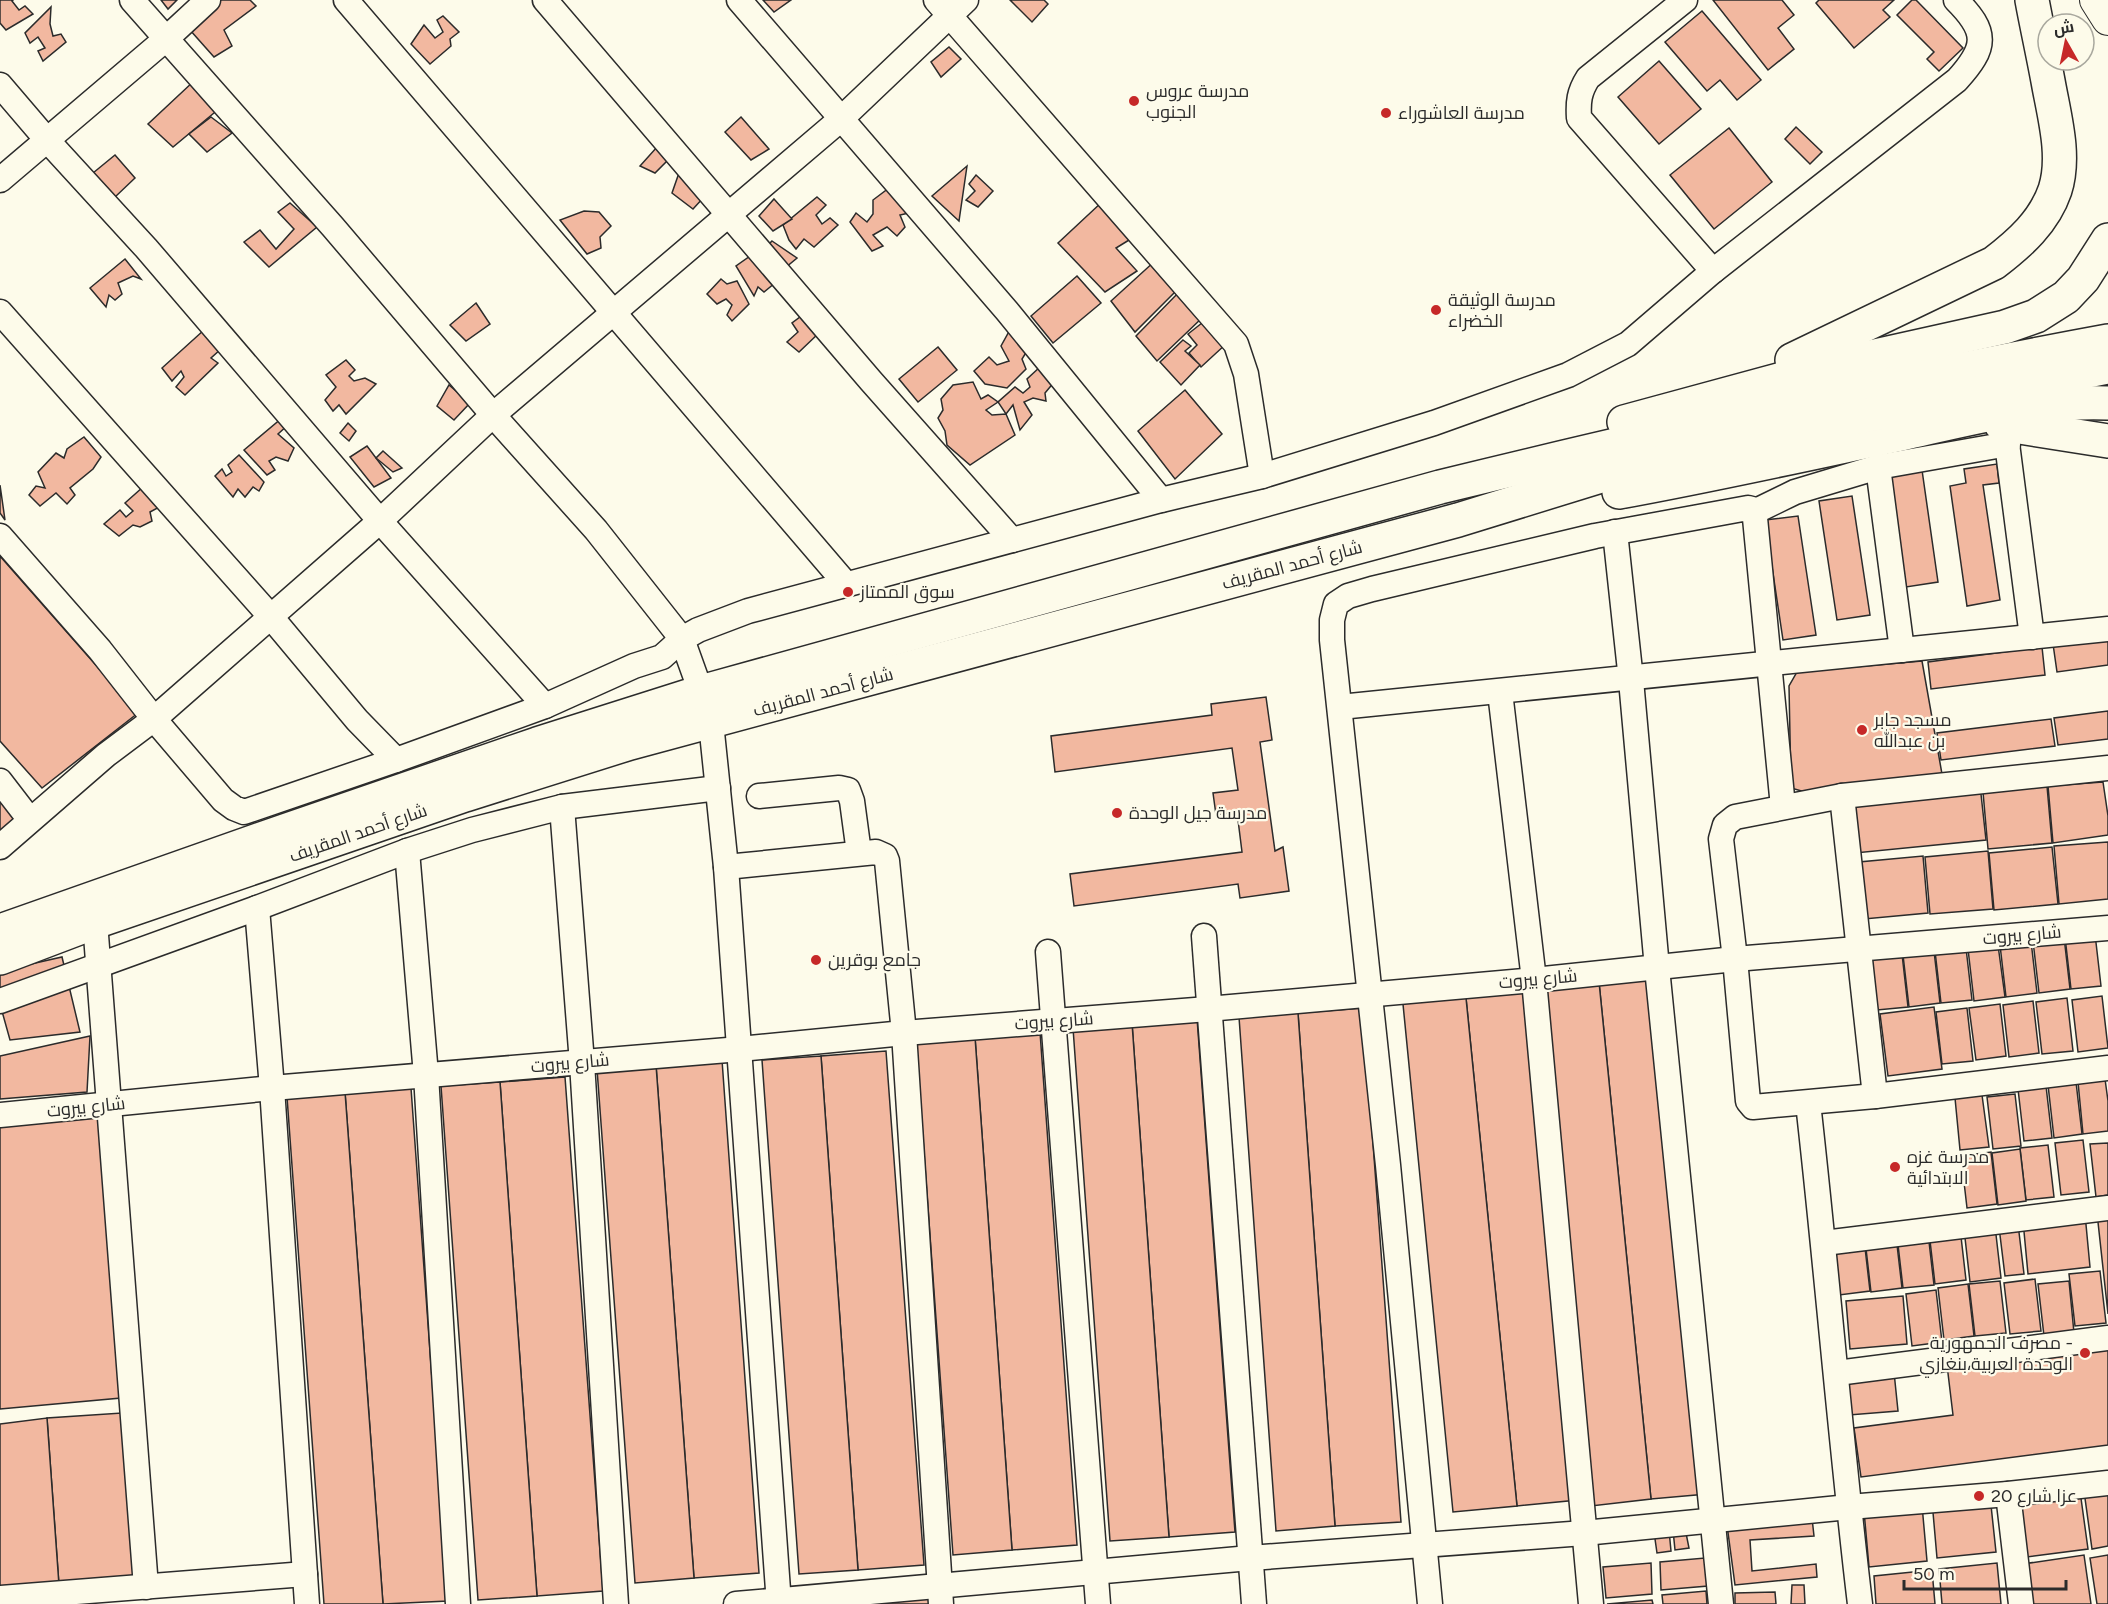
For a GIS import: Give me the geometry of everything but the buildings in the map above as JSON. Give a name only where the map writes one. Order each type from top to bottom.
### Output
[{"type":"highway","points":[[1721,394],[1994,263],[2029,234],[2041,218],[2055,190],[2059,160],[2056,125],[2032,0]]},
{"type":"highway","points":[[1440,487],[1505,458],[1553,441],[1834,364],[2005,327],[2036,316],[2066,297],[2084,279],[2108,240]]},
{"type":"highway","points":[[1654,449],[1868,388],[2108,341]]},
{"type":"highway","points":[[1654,449],[1874,414],[2108,367]]},
{"type":"highway","points":[[1458,520],[1685,480],[1964,420],[2057,405],[2108,403]]},
{"type":"highway","points":[[1964,420],[2006,434],[2108,441]]},
{"type":"highway","name":"شارع أحمد المقريف","points":[[0,931],[94,896],[471,767],[701,692],[1440,487],[1654,449]]},
{"type":"highway","name":"شارع أحمد المقريف","points":[[0,958],[95,922],[465,795],[630,743],[1458,520],[1605,475],[1654,449]]},
{"type":"main road","points":[[2096,0],[2108,19]]},
{"type":"street","points":[[132,0],[596,530],[682,639],[701,692]]},
{"type":"street","points":[[0,180],[167,38],[208,0]]},
{"type":"street","points":[[346,0],[846,585]]},
{"type":"street","points":[[545,0],[728,217],[1012,540]]},
{"type":"street","points":[[739,0],[1007,311],[1161,500]]},
{"type":"street","points":[[1685,0],[1588,78],[1580,91],[1579,118],[1713,271]]},
{"type":"street","points":[[0,536],[100,650],[154,719],[223,800],[244,812],[545,706],[634,666],[662,657],[682,639],[748,611],[1161,500],[1262,476],[1434,423],[1568,375],[1628,344],[1713,271],[1957,80],[1973,63],[1979,47],[1980,33],[1971,15],[1956,0]]},
{"type":"street","points":[[0,847],[106,755],[154,719],[380,520],[493,415],[841,119],[950,5],[1236,344],[1246,374],[1262,476]]},
{"type":"street","points":[[0,85],[146,248],[380,520],[545,706]]},
{"type":"street","points":[[0,312],[271,617],[328,688],[396,760]]},
{"type":"street","points":[[1754,512],[1795,492],[1878,467],[2006,434],[2032,637]]},
{"type":"street","points":[[1878,467],[1902,650]]},
{"type":"street","points":[[1430,1604],[1388,1165],[1332,640],[1332,620],[1336,604],[1348,596],[1615,532],[1748,508],[1754,512]]},
{"type":"street","points":[[1754,512],[1783,807]]},
{"type":"street","points":[[1615,532],[1721,1604]]},
{"type":"street","points":[[1340,707],[1631,680],[1768,663],[2108,628]]},
{"type":"street","points":[[1500,692],[1534,980],[1591,1604]]},
{"type":"street","points":[[711,723],[726,867],[779,1602]]},
{"type":"street","points":[[2108,768],[1842,796],[1735,817],[1725,825],[1721,839],[1748,1101],[1753,1107],[1875,1096],[2108,1068]]},
{"type":"street","points":[[0,782],[30,820]]},
{"type":"street","points":[[0,1001],[407,851],[472,830],[562,807],[718,788]]},
{"type":"street","points":[[759,796],[839,788],[848,790],[852,801],[859,853]]},
{"type":"street","points":[[1842,796],[1875,1096]]},
{"type":"street","points":[[562,807],[582,1062],[616,1604]]},
{"type":"street","points":[[407,851],[426,1075],[458,1604]]},
{"type":"street","points":[[726,867],[876,852],[885,856],[887,861],[904,1033],[940,1595]]},
{"type":"street","points":[[257,908],[272,1088],[307,1604]]},
{"type":"street","points":[[95,922],[146,1587]]},
{"type":"street","name":"شارع بيروت","points":[[0,1115],[272,1088],[1209,1009],[1534,980],[1735,959],[2108,928]]},
{"type":"street","points":[[1204,936],[1254,1604]]},
{"type":"street","points":[[1048,952],[1098,1604]]},
{"type":"street","points":[[1808,1103],[1860,1604]]},
{"type":"street","points":[[1824,1243],[2108,1208]]},
{"type":"street","points":[[1837,1373],[2108,1338]]},
{"type":"street","points":[[736,1604],[940,1595],[1096,1572],[1584,1533],[2108,1483]]},
{"type":"street","points":[[2008,1494],[2021,1604]]},
{"type":"street","points":[[0,1598],[305,1574]]},
{"type":"place","name":"مدرسة عروس الجنوب","points":[[1134,101]]},
{"type":"place","name":"مدرسة العاشوراء","points":[[1386,113]]},
{"type":"place","name":"مدرسة الوثيقة الخضراء","points":[[1436,310]]},
{"type":"place","name":"سوق الممتاز","points":[[848,592]]},
{"type":"place","name":"مسجد جابر بن عبدالله","points":[[1862,730]]},
{"type":"place","name":"مدرسة جيل الوحدة","points":[[1117,813]]},
{"type":"place","name":"جامع بوقرين","points":[[816,960]]},
{"type":"place","name":"مدرسة غزه الابتدائية","points":[[1895,1167]]},
{"type":"place","name":"مصرف الجمهورية - الوحدة العربية،بنغازي","points":[[2085,1353]]},
{"type":"place","name":"عزا شارع 20","points":[[1979,1496]]}]
